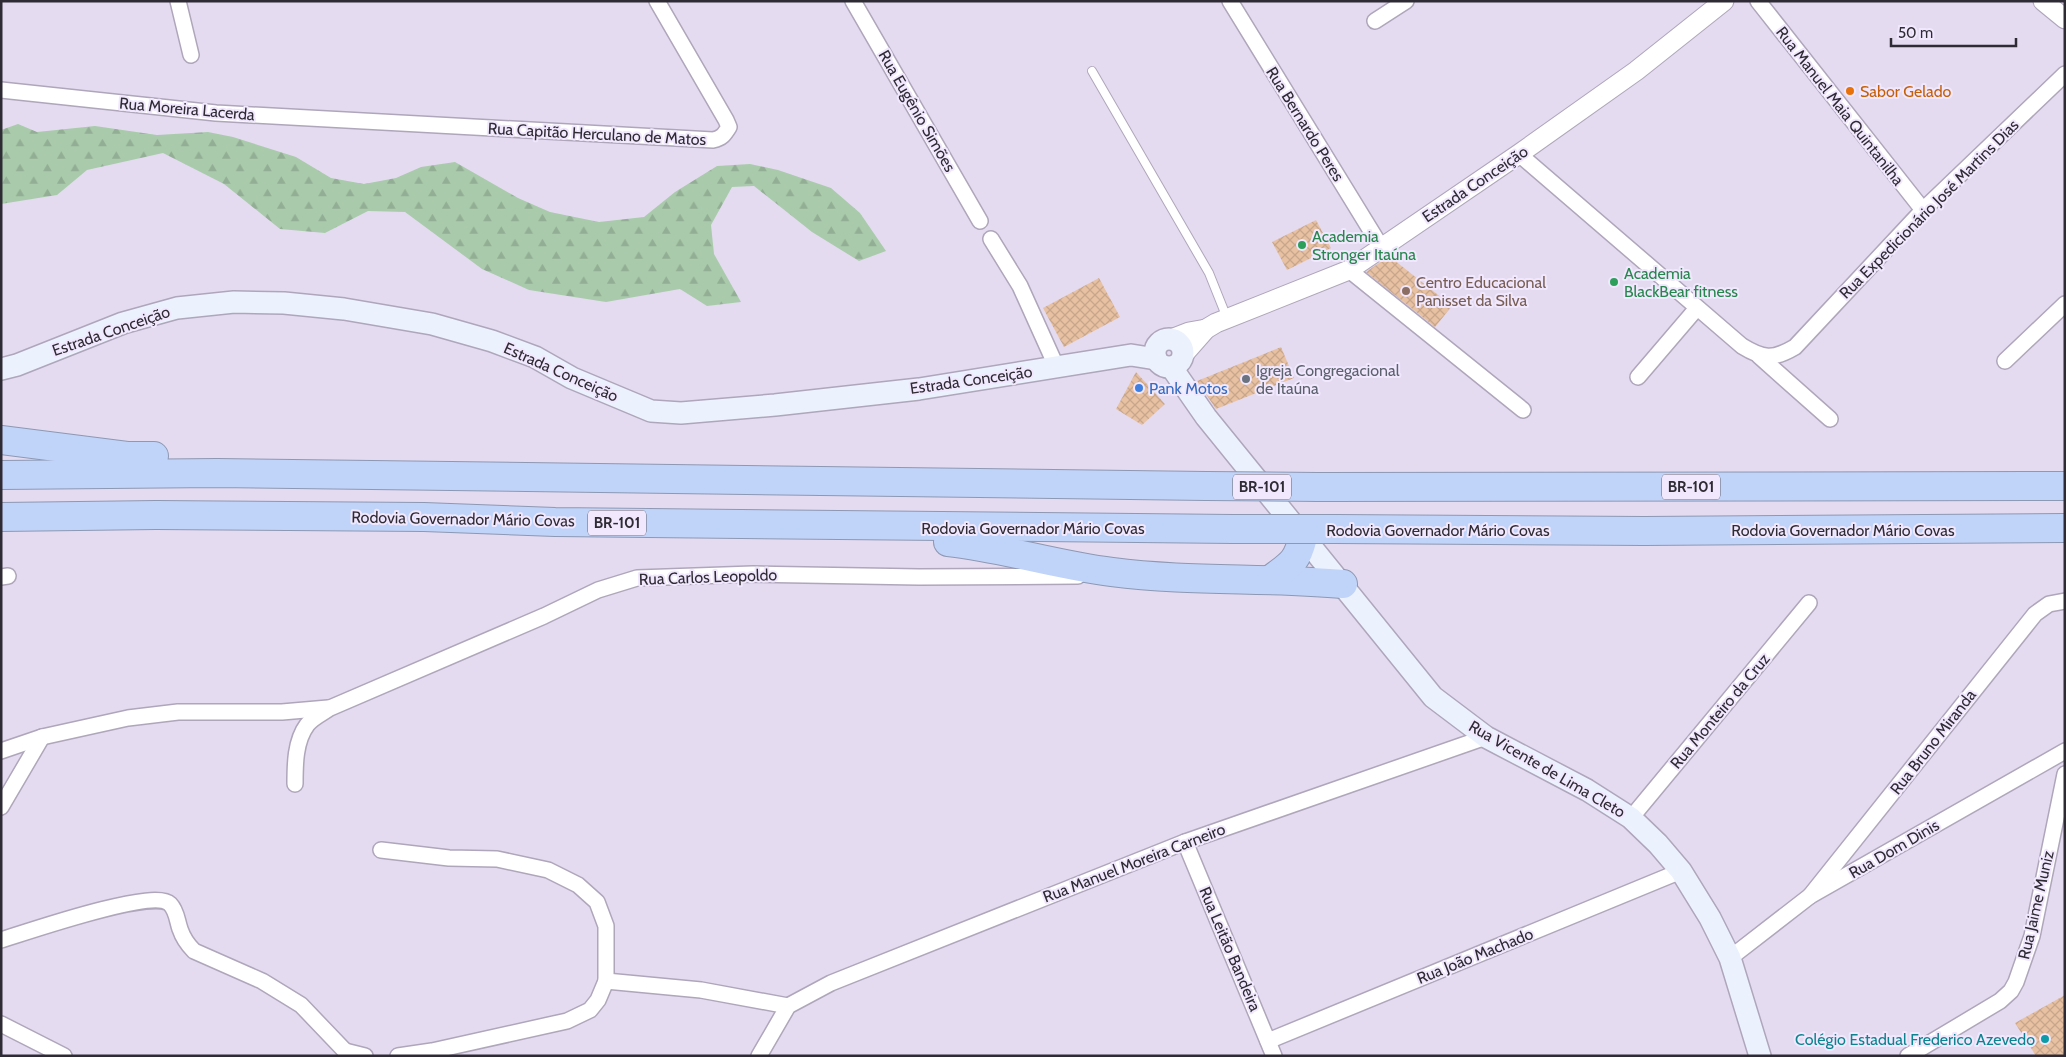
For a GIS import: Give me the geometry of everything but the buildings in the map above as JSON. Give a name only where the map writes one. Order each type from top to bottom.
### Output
[{"type":"highway","points":[[1,440],[128,456],[302,458],[452,476]]},
{"type":"highway","name":"BR-101","points":[[1,475],[216,473],[1318,487],[2065,486]]},
{"type":"highway","name":"Rodovia Governador Mário Covas","points":[[1,517],[156,515],[405,517],[555,522],[805,526],[1233,529],[1644,531],[2065,528]]},
{"type":"highway","points":[[805,526],[959,543],[1112,572],[1343,584]]},
{"type":"highway","points":[[1271,579],[1294,561],[1300,553],[1303,537]]},
{"type":"main road","name":"Estrada Conceição","points":[[1,369],[17,365],[123,323],[177,308],[234,302],[294,304],[344,309],[432,324],[492,341],[535,357],[572,378],[651,411],[681,413],[774,405],[919,388],[1131,355],[1170,355]]},
{"type":"main road","name":"Rua Vicente de Lima Cleto","points":[[1170,355],[1206,417],[1433,697],[1486,737],[1587,790],[1631,818],[1658,844],[1681,871],[1710,918],[1730,958],[1760,1056]]},
{"type":"street","points":[[178,1],[191,55]]},
{"type":"street","name":"Rua Capitão Herculano de Matos","points":[[374,123],[719,139],[724,136],[729,127],[726,120],[657,1]]},
{"type":"street","name":"Rua Eugênio Simões","points":[[853,1],[980,221]]},
{"type":"street","name":"Rua Bernardo Peres","points":[[1230,1],[1381,247]]},
{"type":"street","points":[[1375,21],[1406,1]]},
{"type":"street","name":"Estrada Conceição","points":[[1170,355],[1206,329],[1227,318],[1349,270],[1519,154],[1636,71],[1724,1]]},
{"type":"street","name":"Rua Manuel Maia Quintanilha","points":[[1758,1],[1923,210]]},
{"type":"street","points":[[2043,1],[2065,19]]},
{"type":"street","name":"Rua Expedicionário José Martins Dias","points":[[1759,356],[1773,357],[1782,355],[1795,347],[1923,210],[2065,74]]},
{"type":"street","name":"Rua Moreira Lacerda","points":[[1,90],[216,113],[374,123]]},
{"type":"street","points":[[1519,154],[1742,346],[1759,356],[1830,419]]},
{"type":"street","points":[[991,239],[1020,286],[1057,368]]},
{"type":"street","points":[[1349,270],[1523,410]]},
{"type":"street","points":[[2005,360],[2065,304]]},
{"type":"street","points":[[1638,377],[1697,308]]},
{"type":"street","name":"Rua Carlos Leopoldo","points":[[295,784],[295,766],[300,738],[308,724],[330,708],[544,616],[598,590],[637,578],[754,574],[1064,577],[1112,572]]},
{"type":"street","name":"Rua Bruno Miranda","points":[[1810,896],[2035,614],[2049,604],[2065,601]]},
{"type":"street","name":"Rua Monteiro da Cruz","points":[[1631,818],[1809,603]]},
{"type":"street","points":[[1,751],[42,737],[128,718],[178,712],[256,712],[330,708]]},
{"type":"street","points":[[1,807],[42,737]]},
{"type":"street","name":"Rua Manuel Moreira Carneiro","points":[[788,1006],[831,983],[1185,842],[1486,737]]},
{"type":"street","name":"Rua Dom Dinis","points":[[1730,958],[1810,896],[2065,751]]},
{"type":"street","name":"Rua Jaime Muniz","points":[[1908,1056],[2000,1001],[2011,991],[2032,936],[2065,774]]},
{"type":"street","name":"Rua Leitão Bandeira","points":[[1185,842],[1274,1056]]},
{"type":"street","points":[[381,850],[449,858],[497,859],[548,870],[578,885],[597,902],[606,926],[606,981],[598,1000],[590,1010],[567,1021],[432,1051],[398,1056]]},
{"type":"street","name":"Rua João Machado","points":[[1268,1041],[1681,871]]},
{"type":"street","points":[[1,940],[121,904],[162,900],[171,905],[176,913],[180,929],[187,944],[194,951],[262,981],[301,1005],[343,1054],[365,1056]]},
{"type":"street","points":[[606,981],[701,990],[788,1006],[759,1056]]},
{"type":"street","points":[[1,1024],[64,1056]]},
{"type":"lane","points":[[1092,71],[1209,273],[1227,318]]},
{"type":"green space","points":[[18,124],[37,132],[95,126],[157,135],[208,132],[233,137],[296,157],[331,178],[364,184],[396,178],[421,167],[455,162],[518,198],[550,212],[599,222],[644,217],[675,192],[717,166],[750,164],[778,170],[831,188],[860,213],[886,251],[859,261],[812,232],[754,186],[732,187],[711,225],[714,254],[741,302],[707,306],[680,289],[606,302],[529,290],[482,269],[405,212],[368,211],[325,233],[280,229],[224,184],[163,153],[87,170],[57,195],[1,204],[1,130]]},
{"type":"place","name":"Sabor Gelado","points":[[1850,91]]},
{"type":"place","name":"Academia Stronger Itaúna","points":[[1302,245]]},
{"type":"place","name":"Academia BlackBear fitness","points":[[1614,282]]},
{"type":"place","name":"Centro Educacional Panisset da Silva","points":[[1406,291]]},
{"type":"place","name":"Igreja Congregacional de Itaúna","points":[[1246,379]]},
{"type":"place","name":"Pank Motos","points":[[1139,388]]},
{"type":"place","name":"Colégio Estadual Frederico Azevedo","points":[[2045,1039]]}]
